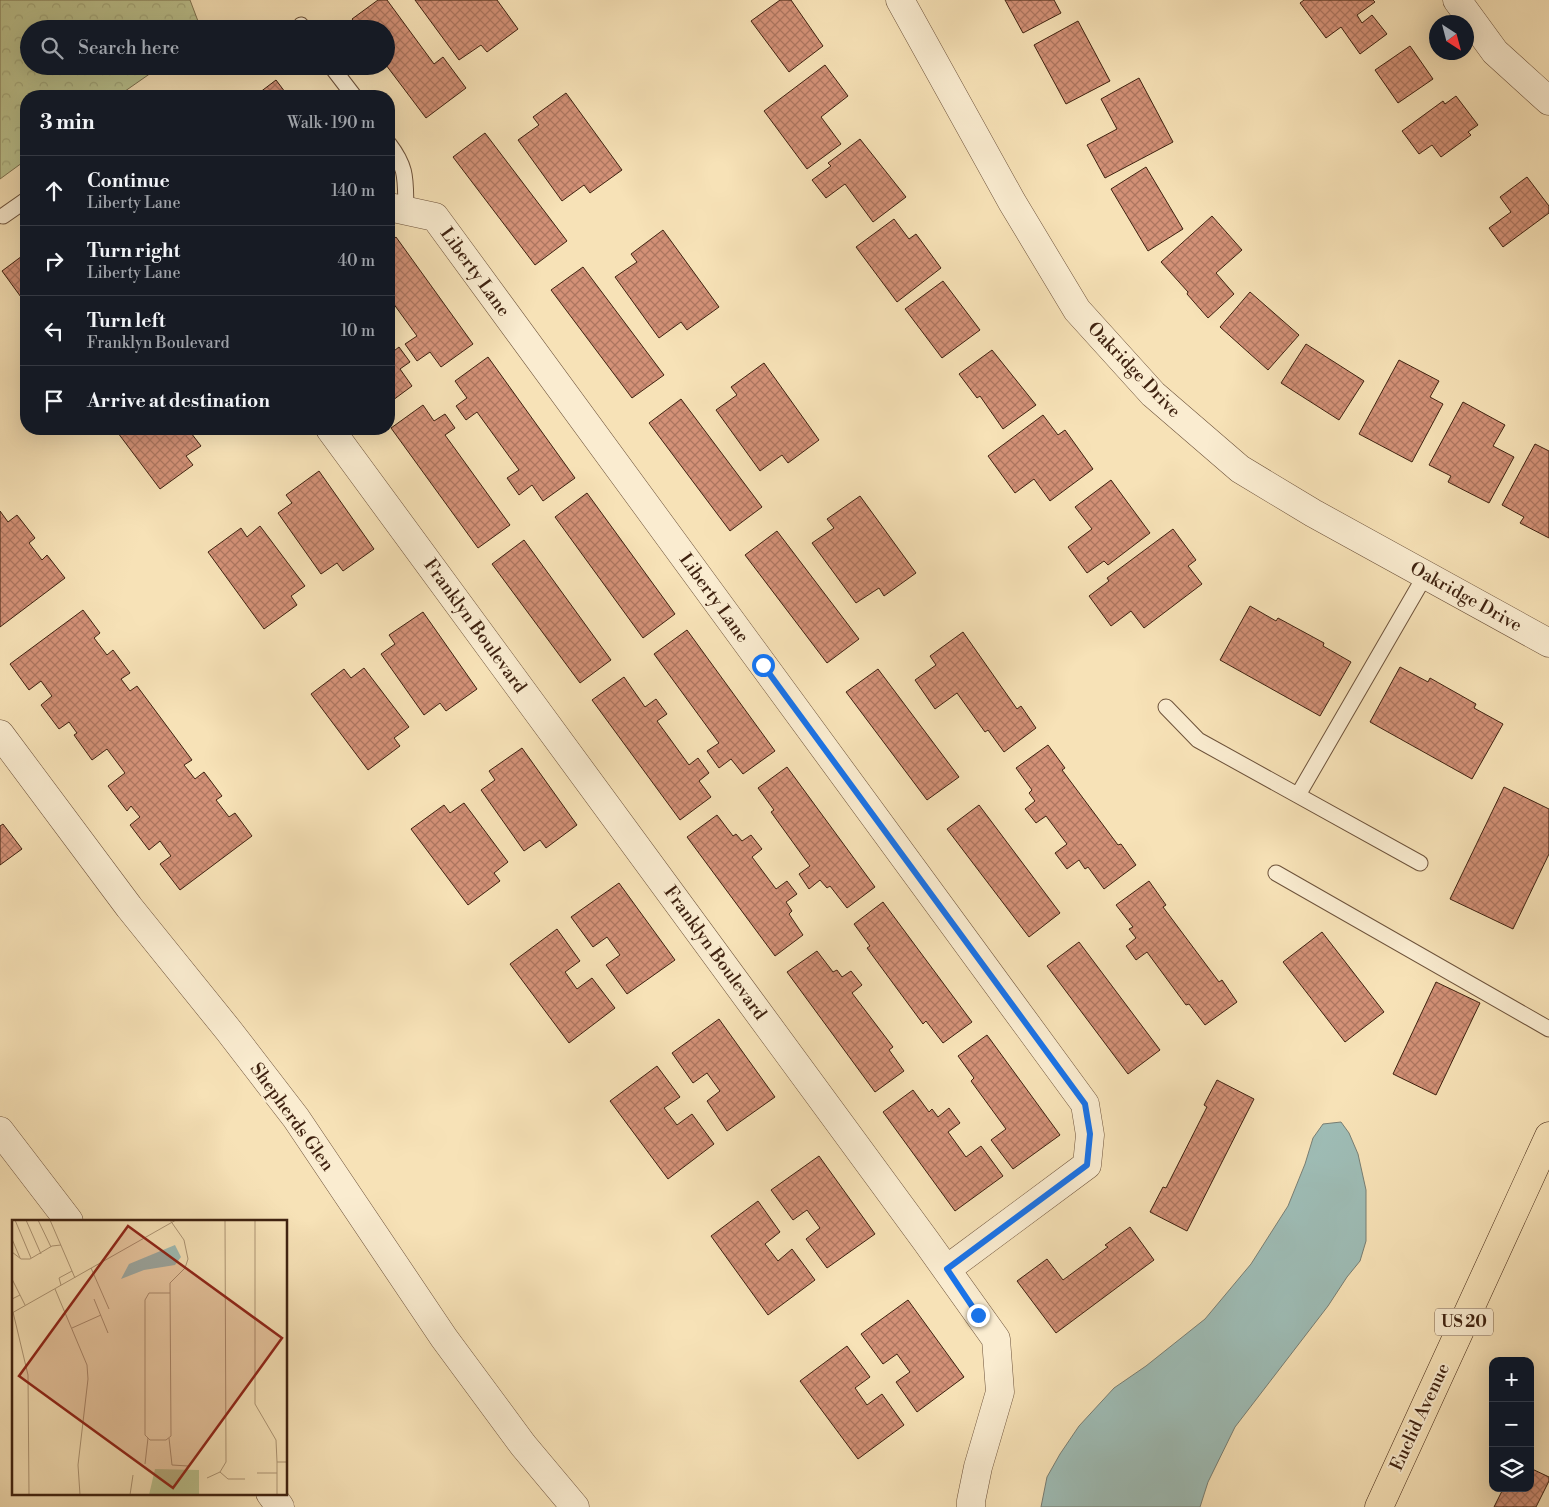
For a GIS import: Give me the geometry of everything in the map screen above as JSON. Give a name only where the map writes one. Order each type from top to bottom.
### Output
[{"type":"main road","name":"Euclid Avenue","points":[[1379,1507],[1549,1136]]},
{"type":"street","name":"Oakridge Drive","points":[[900,0],[1012,202],[1077,310],[1153,394],[1240,469],[1313,513],[1549,643]]},
{"type":"street","points":[[1457,0],[1495,52],[1549,101]]},
{"type":"street","name":"Liberty Lane","points":[[397,208],[435,217],[1085,1104],[1090,1134],[1087,1165],[947,1269]]},
{"type":"street","name":"Franklyn Boulevard","points":[[334,435],[947,1269],[996,1340],[1000,1392],[978,1467],[971,1507]]},
{"type":"street","name":"Shepherds Glen","points":[[0,734],[129,907],[296,1118],[444,1338],[523,1445],[575,1507]]},
{"type":"street","points":[[0,1131],[68,1220]]},
{"type":"street","points":[[271,1494],[280,1507]]},
{"type":"lane","points":[[338,75],[349,90]]},
{"type":"lane","points":[[395,153],[403,165],[405,178],[397,208]]},
{"type":"lane","points":[[3,216],[20,204]]},
{"type":"lane","points":[[1298,795],[1426,574]]},
{"type":"lane","points":[[1166,707],[1198,740],[1420,863]]},
{"type":"lane","points":[[1276,873],[1549,1029]]},
{"type":"green space","points":[[0,0],[190,0],[198,20],[20,20],[20,75],[148,75],[127,90],[20,90],[20,164],[0,179]]},
{"type":"water","points":[[1341,1122],[1349,1133],[1358,1154],[1366,1190],[1366,1241],[1360,1261],[1328,1306],[1235,1427],[1208,1482],[1200,1507],[1041,1507],[1047,1477],[1079,1426],[1114,1388],[1146,1366],[1205,1319],[1251,1264],[1288,1206],[1313,1138],[1323,1124]]},
{"type":"building","points":[[378,0],[387,0],[434,64],[443,57],[466,88],[426,118],[394,75],[395,20],[352,19]]},
{"type":"building","points":[[415,0],[497,0],[518,29],[487,52],[481,45],[459,60]]},
{"type":"building","points":[[780,0],[791,0],[823,46],[789,72],[751,21]]},
{"type":"building","points":[[1005,0],[1054,0],[1061,13],[1023,33]]},
{"type":"building","points":[[1304,0],[1373,0],[1375,2],[1357,15],[1362,23],[1372,15],[1387,34],[1360,54],[1341,27],[1326,38],[1300,3]]},
{"type":"building","points":[[1078,21],[1110,81],[1066,104],[1034,45]]},
{"type":"building","points":[[1410,46],[1433,79],[1398,103],[1375,70]]},
{"type":"building","points":[[825,65],[848,96],[821,117],[841,144],[807,169],[764,111]]},
{"type":"building","points":[[1139,78],[1173,142],[1105,178],[1087,145],[1117,129],[1101,99]]},
{"type":"building","points":[[276,80],[284,90],[263,90]]},
{"type":"building","points":[[566,93],[622,170],[590,193],[584,185],[562,201],[518,140],[539,125],[533,117]]},
{"type":"building","points":[[1456,96],[1478,125],[1468,132],[1471,135],[1441,157],[1432,145],[1419,154],[1402,131],[1443,101],[1445,104]]},
{"type":"building","points":[[485,133],[567,241],[535,265],[453,157]]},
{"type":"building","points":[[860,139],[906,197],[873,222],[845,184],[826,198],[812,180],[831,166],[828,163]]},
{"type":"building","points":[[1146,167],[1183,229],[1148,251],[1111,189]]},
{"type":"building","points":[[1527,177],[1549,206],[1549,213],[1503,247],[1489,228],[1511,212],[1500,197]]},
{"type":"building","points":[[1212,216],[1242,250],[1216,273],[1234,294],[1208,318],[1161,262]]},
{"type":"building","points":[[894,219],[909,239],[916,234],[941,268],[897,302],[856,247]]},
{"type":"building","points":[[663,230],[719,307],[687,330],[681,322],[659,338],[615,277],[637,262],[631,254]]},
{"type":"building","points":[[395,238],[473,344],[441,367],[430,352],[417,361],[405,344],[417,336],[395,306]]},
{"type":"building","points":[[20,258],[20,296],[2,271]]},
{"type":"building","points":[[583,267],[664,375],[632,398],[551,290]]},
{"type":"building","points":[[943,281],[980,330],[942,358],[905,309]]},
{"type":"building","points":[[1250,292],[1299,335],[1268,370],[1220,327]]},
{"type":"building","points":[[1306,344],[1364,381],[1339,420],[1281,383]]},
{"type":"building","points":[[399,347],[410,362],[400,369],[412,386],[395,399],[395,350]]},
{"type":"building","points":[[992,350],[1036,405],[1003,429],[980,396],[977,398],[959,374]]},
{"type":"building","points":[[488,357],[575,478],[543,501],[532,485],[519,495],[507,478],[519,470],[477,412],[466,420],[456,406],[467,398],[455,381]]},
{"type":"building","points":[[1399,360],[1439,381],[1430,397],[1443,404],[1412,462],[1359,434]]},
{"type":"building","points":[[764,363],[819,440],[788,463],[782,455],[760,471],[716,410],[737,395],[731,387]]},
{"type":"building","points":[[681,399],[762,507],[730,531],[649,423]]},
{"type":"building","points":[[1463,402],[1505,425],[1493,446],[1514,457],[1489,503],[1448,482],[1451,476],[1429,465]]},
{"type":"building","points":[[423,405],[434,421],[445,414],[455,428],[445,435],[510,525],[478,548],[395,434],[395,425]]},
{"type":"building","points":[[1043,415],[1058,435],[1065,430],[1093,469],[1050,501],[1034,479],[1015,493],[988,456]]},
{"type":"building","points":[[120,435],[193,435],[201,446],[186,456],[193,465],[160,489]]},
{"type":"building","points":[[1535,444],[1549,451],[1549,538],[1520,523],[1524,517],[1502,505]]},
{"type":"building","points":[[319,471],[374,549],[343,571],[337,563],[321,574],[278,513],[292,503],[286,495]]},
{"type":"building","points":[[1111,480],[1150,533],[1108,565],[1104,561],[1087,573],[1068,547],[1092,529],[1075,507]]},
{"type":"building","points":[[587,493],[675,614],[643,638],[555,517]]},
{"type":"building","points":[[860,496],[916,573],[884,596],[879,588],[856,603],[812,543],[834,528],[827,519]]},
{"type":"building","points":[[0,511],[8,522],[17,515],[35,538],[29,543],[42,560],[47,555],[65,578],[0,627]]},
{"type":"building","points":[[260,526],[305,586],[291,596],[297,605],[264,629],[208,552],[241,528],[247,537]]},
{"type":"building","points":[[1173,529],[1196,560],[1188,566],[1202,584],[1144,628],[1131,611],[1111,626],[1089,596],[1109,581],[1107,578]]},
{"type":"building","points":[[777,531],[859,639],[827,663],[745,555]]},
{"type":"building","points":[[524,540],[611,660],[580,683],[492,564]]},
{"type":"building","points":[[1250,606],[1276,621],[1278,618],[1324,643],[1323,646],[1351,662],[1320,716],[1220,660]]},
{"type":"building","points":[[83,610],[100,633],[94,638],[107,655],[113,650],[130,673],[121,679],[130,691],[137,686],[192,760],[184,765],[195,779],[204,772],[222,796],[216,800],[229,817],[235,813],[252,836],[180,890],[160,864],[171,856],[160,841],[149,850],[130,825],[140,817],[131,806],[127,811],[108,786],[125,773],[107,749],[92,760],[74,735],[77,733],[69,722],[59,729],[41,705],[52,696],[41,681],[29,690],[10,664]]},
{"type":"building","points":[[423,612],[477,689],[446,711],[440,703],[424,715],[381,654],[395,644],[389,635]]},
{"type":"building","points":[[687,630],[775,751],[743,774],[731,759],[719,768],[707,751],[719,743],[654,654]]},
{"type":"building","points":[[963,632],[1017,709],[1021,706],[1036,728],[1004,752],[988,730],[985,732],[957,693],[935,709],[915,680],[936,665],[930,656]]},
{"type":"building","points":[[1400,667],[1428,682],[1430,678],[1476,704],[1474,708],[1503,724],[1472,779],[1370,722]]},
{"type":"building","points":[[364,668],[409,727],[394,738],[400,746],[368,770],[311,694],[344,669],[351,678]]},
{"type":"building","points":[[878,669],[959,777],[927,800],[846,692]]},
{"type":"building","points":[[624,677],[645,707],[656,699],[667,714],[657,721],[689,765],[698,758],[709,773],[699,781],[711,797],[680,820],[592,700]]},
{"type":"building","points":[[1048,745],[1065,768],[1062,770],[1118,845],[1121,844],[1136,865],[1104,889],[1088,867],[1085,869],[1079,860],[1067,869],[1055,853],[1067,844],[1046,816],[1036,823],[1025,809],[1035,801],[1029,793],[1032,790],[1016,768]]},
{"type":"building","points":[[522,748],[577,825],[546,848],[540,840],[524,851],[481,790],[495,780],[489,771]]},
{"type":"building","points":[[787,767],[875,887],[847,908],[830,886],[827,888],[820,880],[809,889],[799,874],[810,866],[771,812],[774,810],[758,788]]},
{"type":"building","points":[[1504,787],[1549,809],[1549,854],[1513,929],[1450,899]]},
{"type":"building","points":[[464,803],[508,862],[494,873],[500,881],[468,905],[411,829],[444,805],[450,813]]},
{"type":"building","points":[[979,805],[1060,913],[1029,937],[947,829]]},
{"type":"building","points":[[717,815],[733,836],[736,834],[742,841],[751,835],[762,849],[752,857],[776,889],[787,881],[797,894],[786,902],[792,911],[789,914],[803,935],[775,956],[687,837]]},
{"type":"building","points":[[3,824],[22,849],[0,865],[0,826]]},
{"type":"building","points":[[1149,881],[1166,905],[1163,907],[1219,982],[1222,980],[1237,1002],[1205,1025],[1189,1004],[1186,1005],[1147,952],[1136,960],[1126,946],[1136,938],[1129,929],[1133,927],[1116,905]]},
{"type":"building","points":[[619,883],[675,960],[627,994],[606,965],[620,955],[607,937],[593,947],[571,917]]},
{"type":"building","points":[[883,902],[972,1022],[943,1043],[926,1021],[923,1024],[867,948],[870,946],[854,924]]},
{"type":"building","points":[[557,929],[580,961],[565,972],[577,989],[592,978],[615,1008],[569,1043],[510,964]]},
{"type":"building","points":[[1322,932],[1384,1012],[1345,1042],[1283,962]]},
{"type":"building","points":[[1079,942],[1160,1050],[1128,1074],[1047,966]]},
{"type":"building","points":[[817,951],[833,972],[837,970],[842,977],[851,971],[862,985],[852,993],[893,1047],[889,1050],[904,1071],[875,1092],[787,972]]},
{"type":"building","points":[[1436,982],[1480,1003],[1436,1095],[1393,1074]]},
{"type":"building","points":[[719,1019],[775,1097],[727,1131],[707,1101],[720,1091],[707,1073],[693,1083],[672,1053]]},
{"type":"building","points":[[987,1035],[1060,1135],[1013,1169],[991,1140],[1006,1129],[971,1081],[974,1078],[958,1056]]},
{"type":"building","points":[[657,1066],[680,1097],[664,1108],[677,1125],[692,1114],[714,1144],[668,1179],[610,1101]]},
{"type":"building","points":[[1217,1080],[1254,1099],[1187,1231],[1150,1212],[1163,1187],[1166,1188],[1207,1107],[1204,1105]]},
{"type":"building","points":[[913,1090],[929,1112],[932,1109],[938,1117],[949,1108],[960,1123],[948,1132],[966,1157],[981,1146],[1003,1176],[955,1211],[883,1112]]},
{"type":"building","points":[[819,1156],[875,1234],[827,1268],[806,1239],[820,1228],[807,1210],[793,1220],[771,1190]]},
{"type":"building","points":[[758,1201],[780,1232],[765,1244],[778,1261],[792,1249],[815,1280],[768,1315],[711,1236]]},
{"type":"building","points":[[1130,1227],[1154,1260],[1056,1333],[1017,1281],[1047,1259],[1063,1280],[1108,1247],[1105,1245]]},
{"type":"building","points":[[908,1300],[964,1377],[917,1412],[896,1382],[910,1372],[897,1354],[883,1364],[861,1334]]},
{"type":"building","points":[[847,1346],[870,1377],[855,1388],[867,1405],[882,1394],[904,1425],[858,1459],[800,1381]]},
{"type":"building","points":[[1534,1470],[1549,1477],[1549,1481],[1536,1507],[1494,1507],[1502,1492],[1534,1492]]},
{"type":"route","points":[[763,665],[1085,1104],[1090,1134],[1087,1165],[947,1269],[978,1315]]}]
